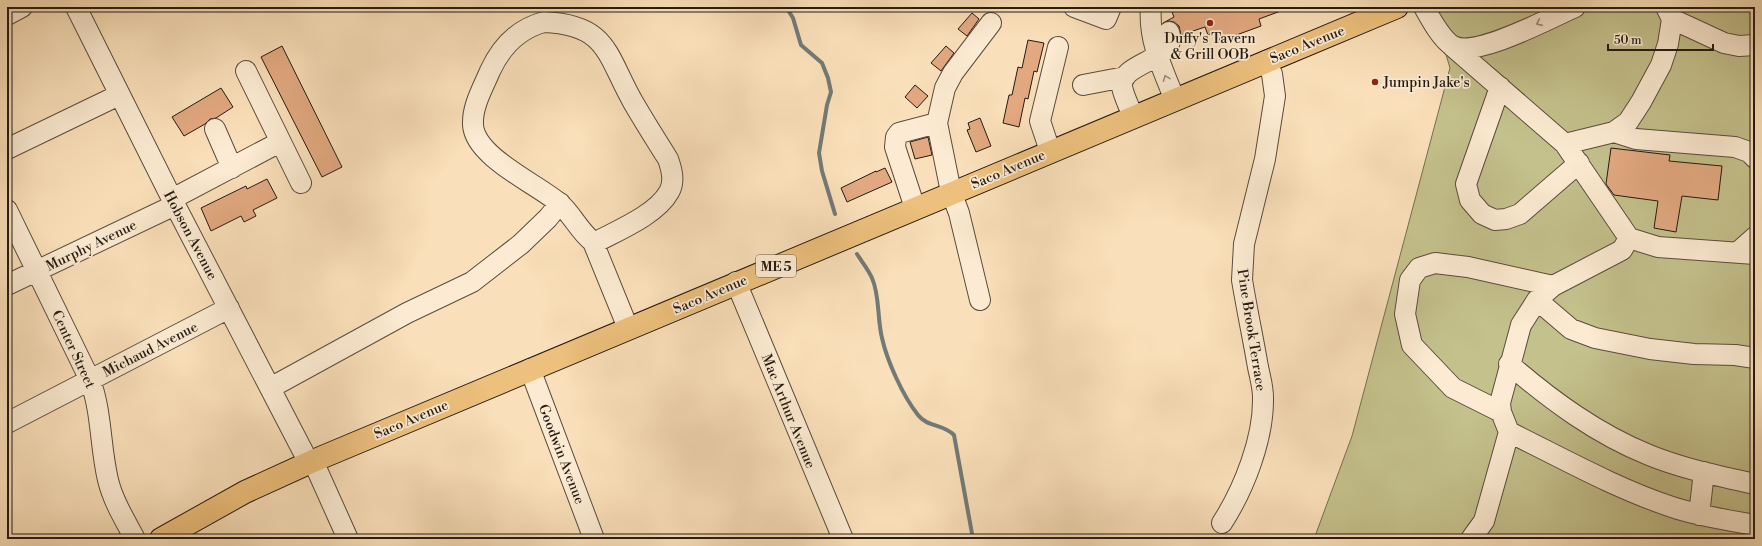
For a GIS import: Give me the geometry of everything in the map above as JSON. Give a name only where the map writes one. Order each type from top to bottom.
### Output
[{"type":"main road","name":"Saco Avenue","points":[[161,539],[238,495],[311,462],[736,282],[1395,7]]},
{"type":"street","points":[[7,15],[22,7]]},
{"type":"street","name":"Hobson Avenue","points":[[76,7],[119,95],[270,388],[311,462],[348,539]]},
{"type":"street","points":[[1074,7],[1106,19],[1111,7]]},
{"type":"street","points":[[1424,7],[1434,25],[1452,46],[1565,144],[1629,238],[1658,247],[1747,253],[1755,236]]},
{"type":"street","points":[[1452,46],[1467,49],[1485,46],[1575,7]]},
{"type":"street","points":[[1565,144],[1614,132],[1628,122],[1641,102],[1660,65],[1668,44],[1669,13],[1724,43],[1739,46],[1755,45]]},
{"type":"street","points":[[1133,117],[1124,82],[1131,71],[1156,56],[1168,46],[1170,38],[1160,17],[1151,20],[1156,56],[1175,100]]},
{"type":"street","points":[[593,242],[614,233],[660,205],[670,192],[673,180],[672,169],[632,101],[617,68],[604,47],[593,36],[580,27],[560,22],[544,22],[530,26],[519,33],[507,44],[495,59],[476,104],[473,126],[477,139],[492,156],[560,203],[586,237],[593,242],[628,328]]},
{"type":"street","points":[[980,300],[959,213],[951,192],[937,123],[945,88],[952,73],[992,23]]},
{"type":"street","points":[[1050,151],[1040,121],[1058,47]]},
{"type":"street","name":"Pine Brook Terrace","points":[[1222,523],[1230,510],[1245,478],[1258,438],[1262,419],[1263,396],[1242,280],[1242,263],[1250,216],[1265,159],[1275,96],[1272,74],[1266,61]]},
{"type":"street","points":[[246,71],[301,183]]},
{"type":"street","points":[[1083,85],[1124,82]]},
{"type":"street","points":[[1500,87],[1466,184],[1470,200],[1482,214],[1495,220],[1506,219],[1520,214],[1579,164]]},
{"type":"street","points":[[7,149],[119,95]]},
{"type":"street","points":[[915,208],[895,142],[899,134],[937,123]]},
{"type":"street","points":[[215,129],[232,168]]},
{"type":"street","points":[[1614,132],[1636,139],[1735,147],[1748,152],[1755,158]]},
{"type":"street","name":"Murphy Avenue","points":[[7,285],[37,272],[174,202],[280,142]]},
{"type":"street","points":[[270,388],[407,313],[472,282],[521,244],[548,218],[560,203]]},
{"type":"street","name":"Center Street","points":[[7,210],[90,380],[97,400],[108,481],[119,509],[135,539]]},
{"type":"street","points":[[1471,539],[1484,521],[1509,432],[1500,412],[1500,403],[1509,364],[1521,325],[1537,300],[1553,286],[1622,250],[1629,238]]},
{"type":"street","points":[[1500,412],[1452,388],[1412,344],[1404,314],[1410,280],[1419,268],[1435,263],[1468,267],[1553,286]]},
{"type":"street","name":"Mac Arthur Avenue","points":[[736,282],[843,539]]},
{"type":"street","points":[[1537,300],[1571,329],[1595,338],[1650,349],[1694,354],[1736,355],[1755,358]]},
{"type":"street","name":"Michaud Avenue","points":[[7,422],[229,308]]},
{"type":"street","points":[[1509,364],[1540,391],[1572,414],[1610,436],[1650,456],[1704,472],[1755,484]]},
{"type":"street","name":"Goodwin Avenue","points":[[530,369],[594,539]]},
{"type":"street","points":[[1509,432],[1616,484],[1671,507],[1699,515],[1755,525]]},
{"type":"street","points":[[1699,515],[1704,472]]},
{"type":"shaded area","points":[[1432,7],[1755,7],[1755,539],[1314,539],[1352,436],[1450,68]]},
{"type":"building","name":"Duffy's Tavern & Grill OOB","points":[[1170,7],[1289,8],[1259,19],[1261,26],[1220,41],[1216,31],[1208,35],[1205,27],[1181,35],[1179,26],[1174,22],[1169,21],[1163,23],[1174,17]]},
{"type":"building","points":[[972,13],[979,19],[967,36],[958,29]]},
{"type":"building","points":[[1028,40],[1044,43],[1037,72],[1034,71],[1028,99],[1025,98],[1019,127],[1003,123],[1009,95],[1012,95],[1018,67],[1022,68]]},
{"type":"building","points":[[282,46],[342,167],[322,177],[261,57]]},
{"type":"building","points":[[946,46],[954,53],[941,71],[931,63]]},
{"type":"building","points":[[915,85],[928,96],[917,108],[905,97]]},
{"type":"building","points":[[221,88],[233,107],[216,118],[210,119],[205,124],[184,136],[172,117]]},
{"type":"building","points":[[980,118],[991,146],[976,152],[967,130],[970,129],[968,123]]},
{"type":"building","points":[[928,137],[932,155],[915,159],[910,142]]},
{"type":"building","points":[[1611,148],[1670,155],[1669,161],[1722,166],[1718,200],[1682,196],[1676,232],[1654,228],[1658,201],[1614,195],[1606,184]]},
{"type":"building","points":[[885,168],[892,182],[847,202],[841,188]]},
{"type":"building","points":[[267,179],[277,198],[253,210],[256,216],[244,222],[241,216],[211,231],[201,208],[246,186],[247,189]]},
{"type":"waterway","points":[[786,7],[793,18],[801,45],[822,63],[828,78],[831,92],[827,105],[819,153],[822,171],[835,214]]},
{"type":"waterway","points":[[857,254],[869,272],[875,285],[880,330],[884,347],[901,388],[912,407],[922,419],[930,424],[950,431],[954,435],[973,539]]},
{"type":"place","name":"Duffy's Tavern & Grill OOB","points":[[1210,23]]},
{"type":"place","name":"Jumpin Jake's","points":[[1375,82]]}]
